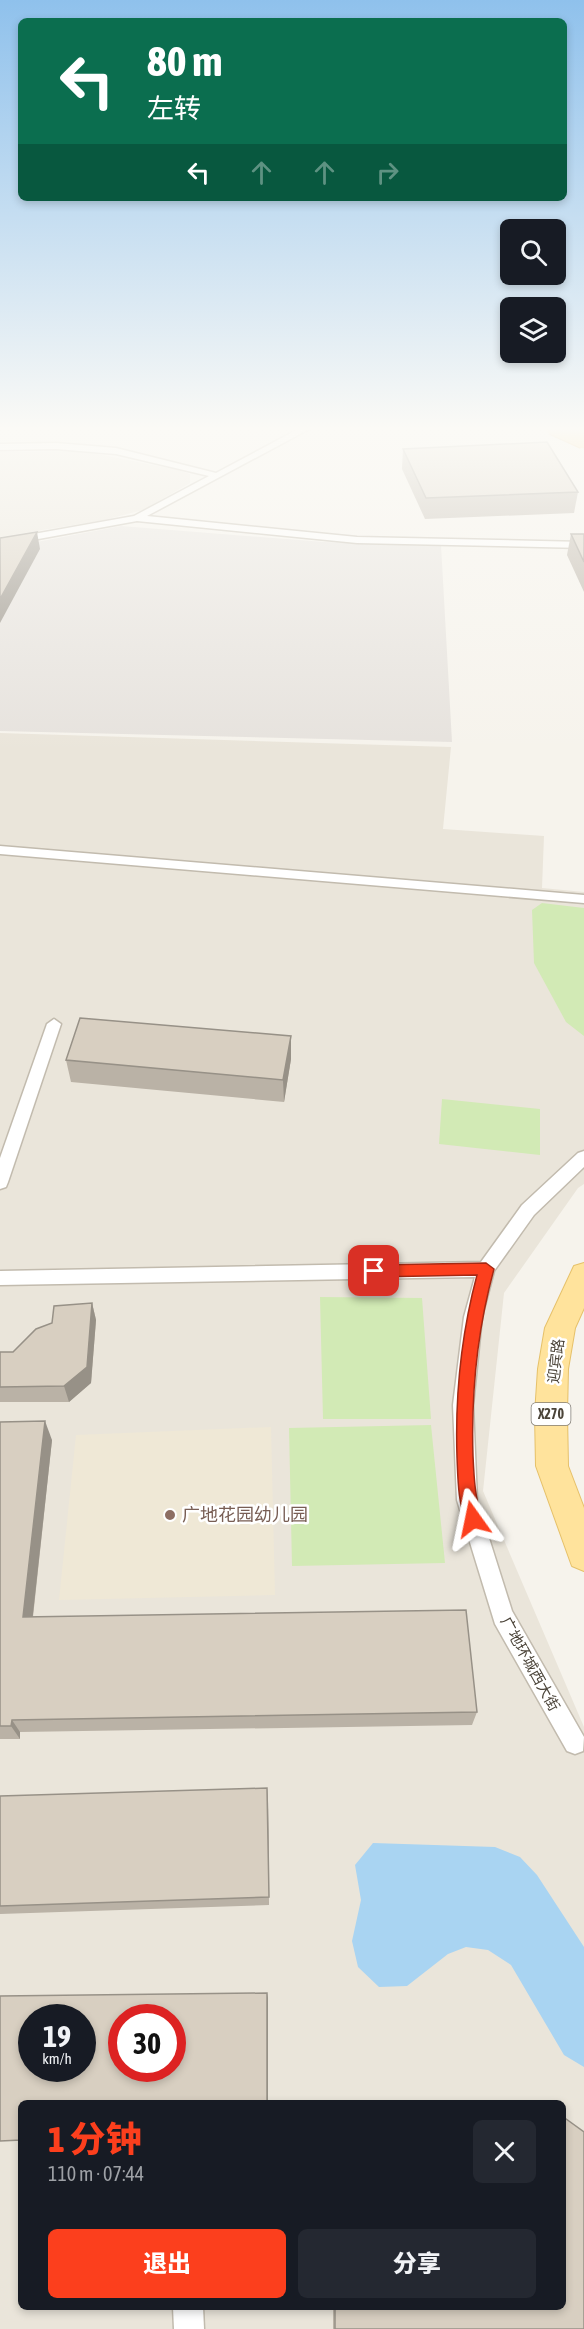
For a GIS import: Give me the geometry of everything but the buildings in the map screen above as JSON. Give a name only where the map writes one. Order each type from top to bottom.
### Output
[{"type":"main road","name":"迎宾路","points":[[580,1286],[560,1328],[553,1369],[552,1466],[584,1554]]},
{"type":"street","points":[[0,543],[46,535]]},
{"type":"street","points":[[304,535],[357,540],[584,545]]},
{"type":"street","points":[[0,850],[584,899]]},
{"type":"street","points":[[0,1182],[54,1024]]},
{"type":"street","name":"广地环城西大街","points":[[575,1743],[503,1616],[467,1500],[463,1405],[473,1317],[486,1269],[528,1210],[584,1157]]},
{"type":"street","points":[[0,1278],[486,1269]]},
{"type":"street","points":[[188,2310],[189,2329]]},
{"type":"shaded area","points":[[75,535],[231,535],[324,542],[441,545],[452,742],[0,731],[0,549]]},
{"type":"shaded area","points":[[0,733],[451,747],[443,829],[544,836],[542,888],[584,892],[584,1184],[578,1188],[504,1293],[483,1491],[584,1727],[584,2329],[0,2329]]},
{"type":"shaded area","name":"广地花园幼儿园","points":[[271,1427],[275,1595],[59,1600],[76,1435]]},
{"type":"green space","points":[[542,903],[584,908],[584,1036],[566,1022],[534,963],[532,910]]},
{"type":"green space","points":[[442,1099],[540,1109],[540,1155],[439,1144]]},
{"type":"green space","points":[[320,1297],[422,1298],[431,1419],[323,1419]]},
{"type":"green space","points":[[431,1425],[445,1563],[292,1566],[289,1428]]},
{"type":"water","points":[[373,1843],[495,1847],[520,1857],[537,1875],[584,1947],[584,2067],[564,2055],[511,1965],[488,1950],[466,1947],[448,1954],[407,1986],[379,1987],[358,1967],[352,1941],[361,1900],[355,1865]]},
{"type":"place","name":"广地花园幼儿园","points":[[170,1515]]},
{"type":"route","points":[[374,1271],[486,1269],[473,1317],[463,1405],[467,1500],[473,1519]]}]
